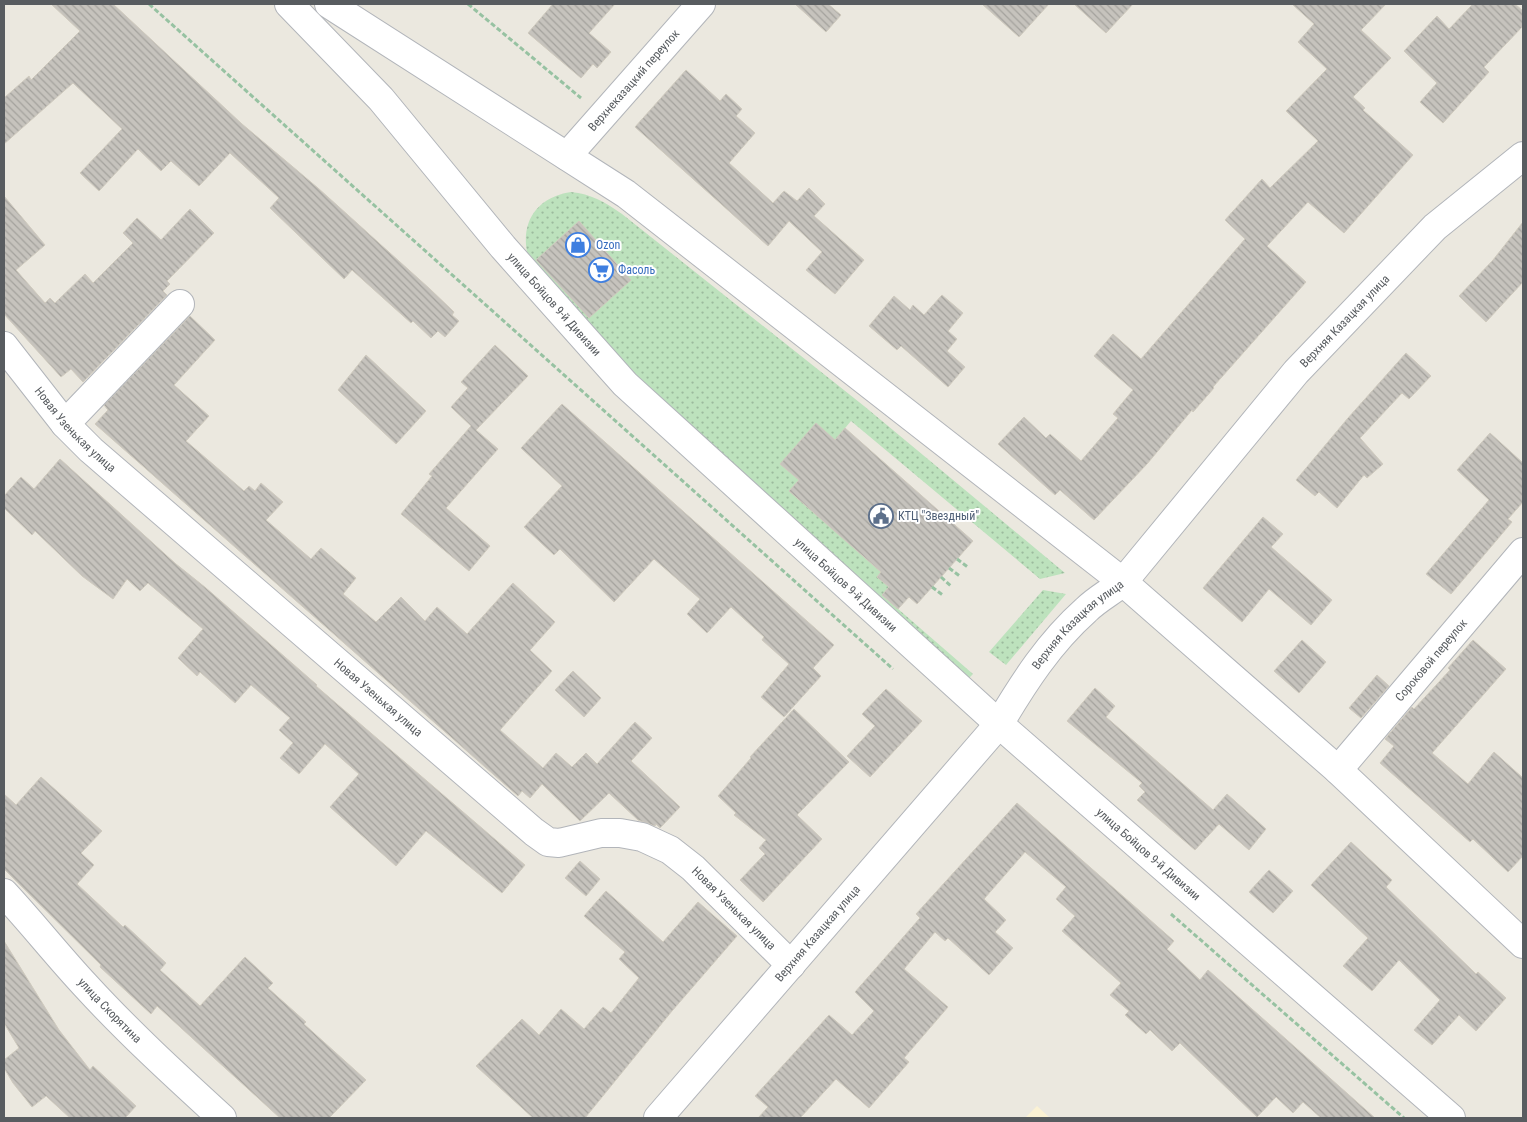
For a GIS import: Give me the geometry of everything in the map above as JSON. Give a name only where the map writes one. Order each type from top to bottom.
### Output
[{"type":"street","name":"улица Бойцов 9-й Дивизии","points":[[289,4],[381,99],[503,247],[626,384],[999,724],[1450,1118]]},
{"type":"street","points":[[329,4],[626,194],[1123,582],[1338,770],[1523,944]]},
{"type":"street","name":"Верхнеказацкий переулок","points":[[567,156],[701,4]]},
{"type":"street","name":"Верхняя Казацкая улица","points":[[658,1118],[999,724],[1020,687],[1051,645],[1087,608],[1123,582],[1296,372],[1435,227],[1523,156]]},
{"type":"street","points":[[65,424],[180,304]]},
{"type":"street","name":"Новая Узенькая улица","points":[[4,346],[65,424],[91,450],[534,832],[548,842],[559,843],[601,833],[620,833],[642,837],[670,850],[693,868],[791,965]]},
{"type":"street","name":"Сороковой переулок","points":[[1338,770],[1523,554]]},
{"type":"street","name":"улица Скорятина","points":[[4,894],[33,923],[84,984],[140,1043],[222,1118]]},
{"type":"path","points":[[149,4],[898,673]]},
{"type":"path","points":[[468,4],[603,116]]},
{"type":"path","points":[[958,558],[969,568]]},
{"type":"path","points":[[949,568],[961,577]]},
{"type":"path","points":[[941,578],[952,587]]},
{"type":"path","points":[[932,587],[944,596]]},
{"type":"path","points":[[1163,908],[1404,1118]]},
{"type":"shaded area","points":[[1037,1106],[1050,1118],[1025,1118]]},
{"type":"green space","points":[[571,192],[598,199],[622,214],[864,406],[1065,573],[1040,579],[851,421],[835,440],[781,464],[799,480],[790,491],[881,572],[877,577],[889,587],[882,595],[973,674],[968,679],[635,374],[533,271],[528,258],[526,244],[526,232],[530,221],[535,211],[544,202]]},
{"type":"green space","points":[[1043,590],[1066,594],[1006,665],[989,652]]},
{"type":"building","points":[[51,4],[113,4],[242,124],[318,188],[430,289],[454,312],[452,315],[459,321],[445,337],[438,331],[431,338],[413,321],[411,323],[352,270],[344,279],[270,208],[279,198],[230,153],[199,186],[171,161],[161,171],[138,149],[99,191],[80,173],[122,129],[73,83],[4,144],[4,98],[29,76],[31,80],[80,31]]},
{"type":"building","points":[[553,4],[615,4],[589,33],[611,52],[597,68],[593,64],[581,78],[528,33]]},
{"type":"building","points":[[795,4],[828,4],[841,15],[826,32]]},
{"type":"building","points":[[982,4],[1049,4],[1019,37]]},
{"type":"building","points":[[1074,4],[1133,4],[1106,33]]},
{"type":"building","points":[[1292,4],[1386,4],[1361,30],[1391,58],[1353,97],[1365,108],[1363,110],[1413,155],[1344,233],[1308,202],[1267,246],[1306,282],[1193,412],[1192,410],[1147,464],[1094,520],[1060,490],[1055,495],[998,444],[1024,417],[1046,438],[1050,434],[1081,461],[1118,418],[1113,414],[1133,390],[1094,356],[1113,334],[1141,359],[1245,239],[1225,220],[1262,179],[1270,188],[1318,141],[1286,111],[1327,69],[1298,42],[1314,24]]},
{"type":"building","points":[[1473,4],[1515,4],[1523,11],[1523,26],[1484,67],[1489,72],[1443,123],[1420,102],[1437,83],[1404,51],[1437,16],[1449,29]]},
{"type":"building","points":[[686,70],[720,101],[726,94],[742,109],[736,116],[755,133],[729,163],[773,203],[784,191],[797,201],[809,188],[825,204],[814,216],[864,260],[835,294],[806,270],[822,252],[789,221],[768,246],[635,127]]},
{"type":"building","points":[[4,196],[45,245],[16,270],[45,303],[50,298],[55,303],[85,274],[93,283],[133,243],[123,233],[137,218],[161,240],[190,209],[214,233],[167,281],[170,284],[163,291],[167,295],[83,382],[71,369],[61,377],[4,314]]},
{"type":"building","points":[[579,221],[631,280],[589,318],[536,260]]},
{"type":"building","points":[[1523,222],[1523,282],[1486,322],[1459,296],[1493,260]]},
{"type":"building","points":[[942,295],[963,313],[948,331],[957,339],[947,351],[965,367],[948,387],[901,346],[897,350],[869,326],[894,296],[910,310],[913,305],[924,315]]},
{"type":"building","points":[[190,316],[215,340],[174,385],[209,416],[186,441],[244,491],[249,486],[255,491],[261,483],[283,502],[266,520],[311,559],[321,548],[356,578],[343,594],[376,622],[401,597],[425,621],[437,607],[467,634],[513,583],[555,622],[530,650],[552,671],[500,730],[543,768],[556,753],[572,767],[586,753],[597,764],[635,722],[652,738],[631,761],[680,807],[660,828],[656,824],[655,826],[638,820],[609,793],[580,821],[542,784],[530,798],[522,791],[518,796],[95,424],[108,410],[104,405]]},
{"type":"building","points":[[495,345],[528,376],[476,430],[498,449],[446,508],[490,546],[469,571],[401,514],[432,476],[429,474],[471,426],[451,407],[468,388],[461,382]]},
{"type":"building","points":[[1406,353],[1431,376],[1409,399],[1402,393],[1360,438],[1383,464],[1367,478],[1364,475],[1337,508],[1319,492],[1315,496],[1296,480]]},
{"type":"building","points":[[366,355],[426,411],[396,444],[338,390]]},
{"type":"building","points":[[562,404],[834,645],[813,668],[821,676],[784,717],[761,697],[789,664],[762,640],[764,637],[731,607],[707,633],[687,614],[700,599],[654,559],[614,602],[560,549],[554,555],[524,527],[562,486],[521,448]]},
{"type":"building","name":"КТЦ \"Звездный\"","points":[[816,423],[835,440],[845,428],[973,541],[917,604],[909,597],[898,609],[882,595],[889,587],[877,577],[881,572],[789,491],[799,480],[780,464]]},
{"type":"building","points":[[1490,433],[1523,463],[1523,502],[1508,519],[1512,522],[1451,594],[1426,574],[1489,500],[1457,470]]},
{"type":"building","points":[[60,459],[176,564],[525,865],[502,893],[426,831],[396,866],[330,807],[359,774],[325,744],[299,774],[280,758],[293,743],[279,730],[290,718],[251,685],[235,703],[200,672],[197,676],[178,658],[203,629],[148,583],[140,591],[127,579],[113,599],[82,576],[35,531],[32,535],[4,508],[4,496],[21,477],[34,489]]},
{"type":"building","points":[[1263,517],[1283,534],[1271,547],[1332,600],[1311,625],[1269,589],[1242,622],[1203,588]]},
{"type":"building","points":[[1302,640],[1326,662],[1299,693],[1274,671]]},
{"type":"building","points":[[1473,640],[1506,669],[1432,753],[1468,784],[1494,752],[1523,778],[1523,856],[1508,872],[1473,839],[1470,842],[1380,763],[1394,746],[1385,739],[1412,707],[1414,709],[1450,670],[1448,668]]},
{"type":"building","points":[[573,671],[601,698],[584,717],[555,690]]},
{"type":"building","points":[[1377,675],[1389,686],[1361,718],[1349,708]]},
{"type":"building","points":[[1095,688],[1115,706],[1106,717],[1213,810],[1227,794],[1266,829],[1249,850],[1219,824],[1195,850],[1137,800],[1145,792],[1139,786],[1142,783],[1067,721]]},
{"type":"building","points":[[886,689],[922,721],[870,777],[847,756],[875,726],[862,714]]},
{"type":"building","points":[[794,709],[849,762],[797,815],[822,839],[763,902],[740,880],[765,854],[759,848],[766,840],[734,815],[736,813],[718,796],[750,757]]},
{"type":"building","points":[[41,777],[102,831],[81,853],[94,865],[77,884],[123,927],[125,925],[166,963],[160,970],[200,1006],[245,957],[273,983],[268,988],[306,1022],[304,1024],[366,1080],[329,1118],[280,1118],[157,1006],[151,1014],[100,967],[101,965],[4,869],[4,794],[16,805]]},
{"type":"building","points":[[1017,803],[1174,941],[1167,949],[1200,980],[1208,970],[1375,1118],[1321,1118],[1303,1102],[1293,1113],[1276,1097],[1257,1117],[1180,1043],[1172,1051],[1150,1030],[1146,1034],[1125,1015],[1129,1011],[1110,995],[1121,983],[1062,931],[1075,916],[1056,899],[1066,887],[1025,852],[984,899],[1006,920],[995,932],[1013,948],[989,975],[948,938],[945,941],[935,932],[904,969],[948,1007],[904,1058],[909,1062],[869,1108],[836,1079],[800,1118],[758,1118],[768,1107],[755,1096],[829,1015],[852,1035],[874,1011],[855,992],[920,918],[916,914]]},
{"type":"building","points":[[1351,842],[1392,880],[1386,887],[1476,974],[1478,972],[1506,998],[1476,1031],[1459,1015],[1432,1045],[1414,1030],[1440,1000],[1399,960],[1372,991],[1343,966],[1368,938],[1311,885]]},
{"type":"building","points":[[580,861],[600,879],[586,896],[565,878]]},
{"type":"building","points":[[1269,870],[1293,891],[1273,913],[1249,892]]},
{"type":"building","points":[[606,891],[663,942],[698,902],[737,936],[672,1011],[585,1118],[533,1118],[476,1066],[522,1019],[539,1035],[561,1009],[584,1029],[603,1007],[611,1013],[639,978],[619,959],[625,952],[584,916]]},
{"type":"building","points":[[4,941],[59,1030],[90,1070],[93,1066],[136,1106],[125,1118],[70,1118],[46,1096],[32,1107],[13,1083],[4,1068],[4,1060],[19,1048],[4,1023]]},
{"type":"place","name":"Ozon","points":[[578,245]]},
{"type":"place","name":"Фасоль","points":[[601,270]]},
{"type":"place","name":"КТЦ \"Звездный\"","points":[[881,516]]}]
